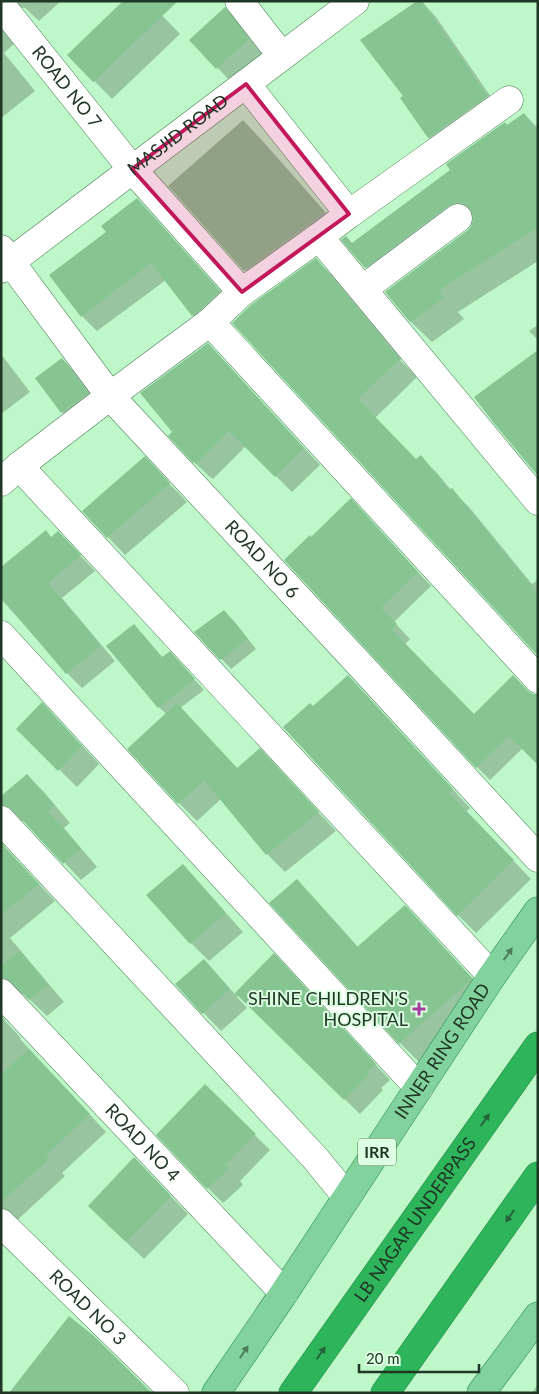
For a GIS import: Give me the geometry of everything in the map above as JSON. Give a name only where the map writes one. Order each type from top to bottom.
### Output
[{"type":"highway","name":"LB NAGAR UNDERPASS","points":[[293,1393],[538,1046]]},
{"type":"highway","points":[[386,1393],[538,1176]]},
{"type":"main road","name":"INNER RING ROAD","points":[[216,1393],[420,1088],[492,976],[538,911]]},
{"type":"main road","points":[[485,1391],[538,1316]]},
{"type":"street","points":[[239,1],[282,56]]},
{"type":"street","name":"MASJID ROAD","points":[[4,260],[132,170],[355,1]]},
{"type":"street","name":"ROAD NO 7","points":[[1,5],[132,170],[242,292]]},
{"type":"street","points":[[246,84],[349,214]]},
{"type":"street","points":[[492,976],[10,474],[110,396],[210,322],[242,292],[509,100]]},
{"type":"street","points":[[363,289],[458,218]]},
{"type":"street","points":[[319,237],[538,501]]},
{"type":"street","name":"ROAD NO 6","points":[[4,260],[110,396],[538,858]]},
{"type":"street","points":[[210,322],[538,679]]},
{"type":"street","points":[[1,635],[420,1088]]},
{"type":"street","points":[[1,820],[316,1158],[347,1197]]},
{"type":"street","name":"ROAD NO 4","points":[[1,994],[284,1293]]},
{"type":"street","name":"ROAD NO 3","points":[[1,1223],[175,1393]]},
{"type":"highlighted area","points":[[246,84],[349,214],[242,292],[132,169]]},
{"type":"building","points":[[123,1],[178,1],[93,82],[67,55]]},
{"type":"building","points":[[417,1],[422,1],[487,96],[428,138],[400,98],[403,96],[360,40]]},
{"type":"building","points":[[225,7],[249,39],[216,69],[189,40]]},
{"type":"building","points":[[524,113],[538,132],[538,227],[439,290],[444,298],[410,322],[385,292],[468,230],[472,225],[474,217],[470,208],[465,204],[457,202],[449,205],[365,268],[341,240],[346,236],[352,243],[450,170],[446,164],[505,122],[507,125]]},
{"type":"building","points":[[243,120],[325,212],[244,271],[168,186]]},
{"type":"building","points":[[137,198],[220,291],[192,316],[151,263],[81,317],[49,275],[106,232],[101,226]]},
{"type":"building","points":[[316,258],[400,359],[358,399],[416,459],[421,455],[449,490],[452,488],[538,594],[538,656],[232,323],[252,304]]},
{"type":"building","points":[[208,343],[304,448],[275,477],[229,431],[196,464],[193,463],[168,436],[172,432],[140,393]]},
{"type":"building","points":[[538,350],[538,476],[474,397]]},
{"type":"building","points":[[62,358],[88,393],[61,413],[35,378]]},
{"type":"building","points":[[145,456],[170,483],[107,538],[82,511]]},
{"type":"building","points":[[351,498],[418,572],[381,608],[397,624],[392,630],[474,714],[513,675],[527,690],[533,694],[538,694],[538,765],[509,736],[476,768],[284,560]]},
{"type":"building","points":[[46,530],[51,537],[58,531],[81,555],[48,583],[101,646],[66,674],[1,597],[1,567]]},
{"type":"building","points":[[224,610],[248,639],[220,660],[194,632]]},
{"type":"building","points":[[134,624],[162,657],[170,651],[195,679],[158,708],[106,646]]},
{"type":"building","points":[[348,675],[453,789],[449,793],[514,860],[457,916],[283,727],[310,703],[313,706]]},
{"type":"building","points":[[42,702],[82,746],[58,771],[16,729]]},
{"type":"building","points":[[177,703],[237,768],[260,748],[319,812],[266,855],[204,780],[178,804],[127,749]]},
{"type":"building","points":[[27,774],[54,805],[48,811],[81,849],[63,864],[12,809],[6,805],[1,805],[1,796]]},
{"type":"building","points":[[1,843],[39,884],[1,915]]},
{"type":"building","points":[[183,864],[226,913],[190,944],[146,895]]},
{"type":"building","points":[[297,879],[357,947],[405,905],[472,978],[399,1044],[269,903]]},
{"type":"building","points":[[20,951],[48,985],[29,1000],[12,982],[6,978],[1,978],[1,966]]},
{"type":"building","points":[[274,953],[376,1064],[344,1100],[235,993]]},
{"type":"building","points":[[204,959],[230,989],[202,1014],[175,984]]},
{"type":"building","points":[[29,1049],[90,1114],[46,1155],[49,1159],[1,1202],[1,1074]]},
{"type":"building","points":[[205,1084],[256,1134],[225,1165],[229,1169],[207,1189],[156,1135]]},
{"type":"building","points":[[134,1157],[171,1196],[126,1242],[88,1206]]},
{"type":"building","points":[[69,1316],[94,1336],[152,1393],[9,1393]]},
{"type":"place","name":"SHINE CHILDREN'S HOSPITAL","points":[[419,1009]]}]
